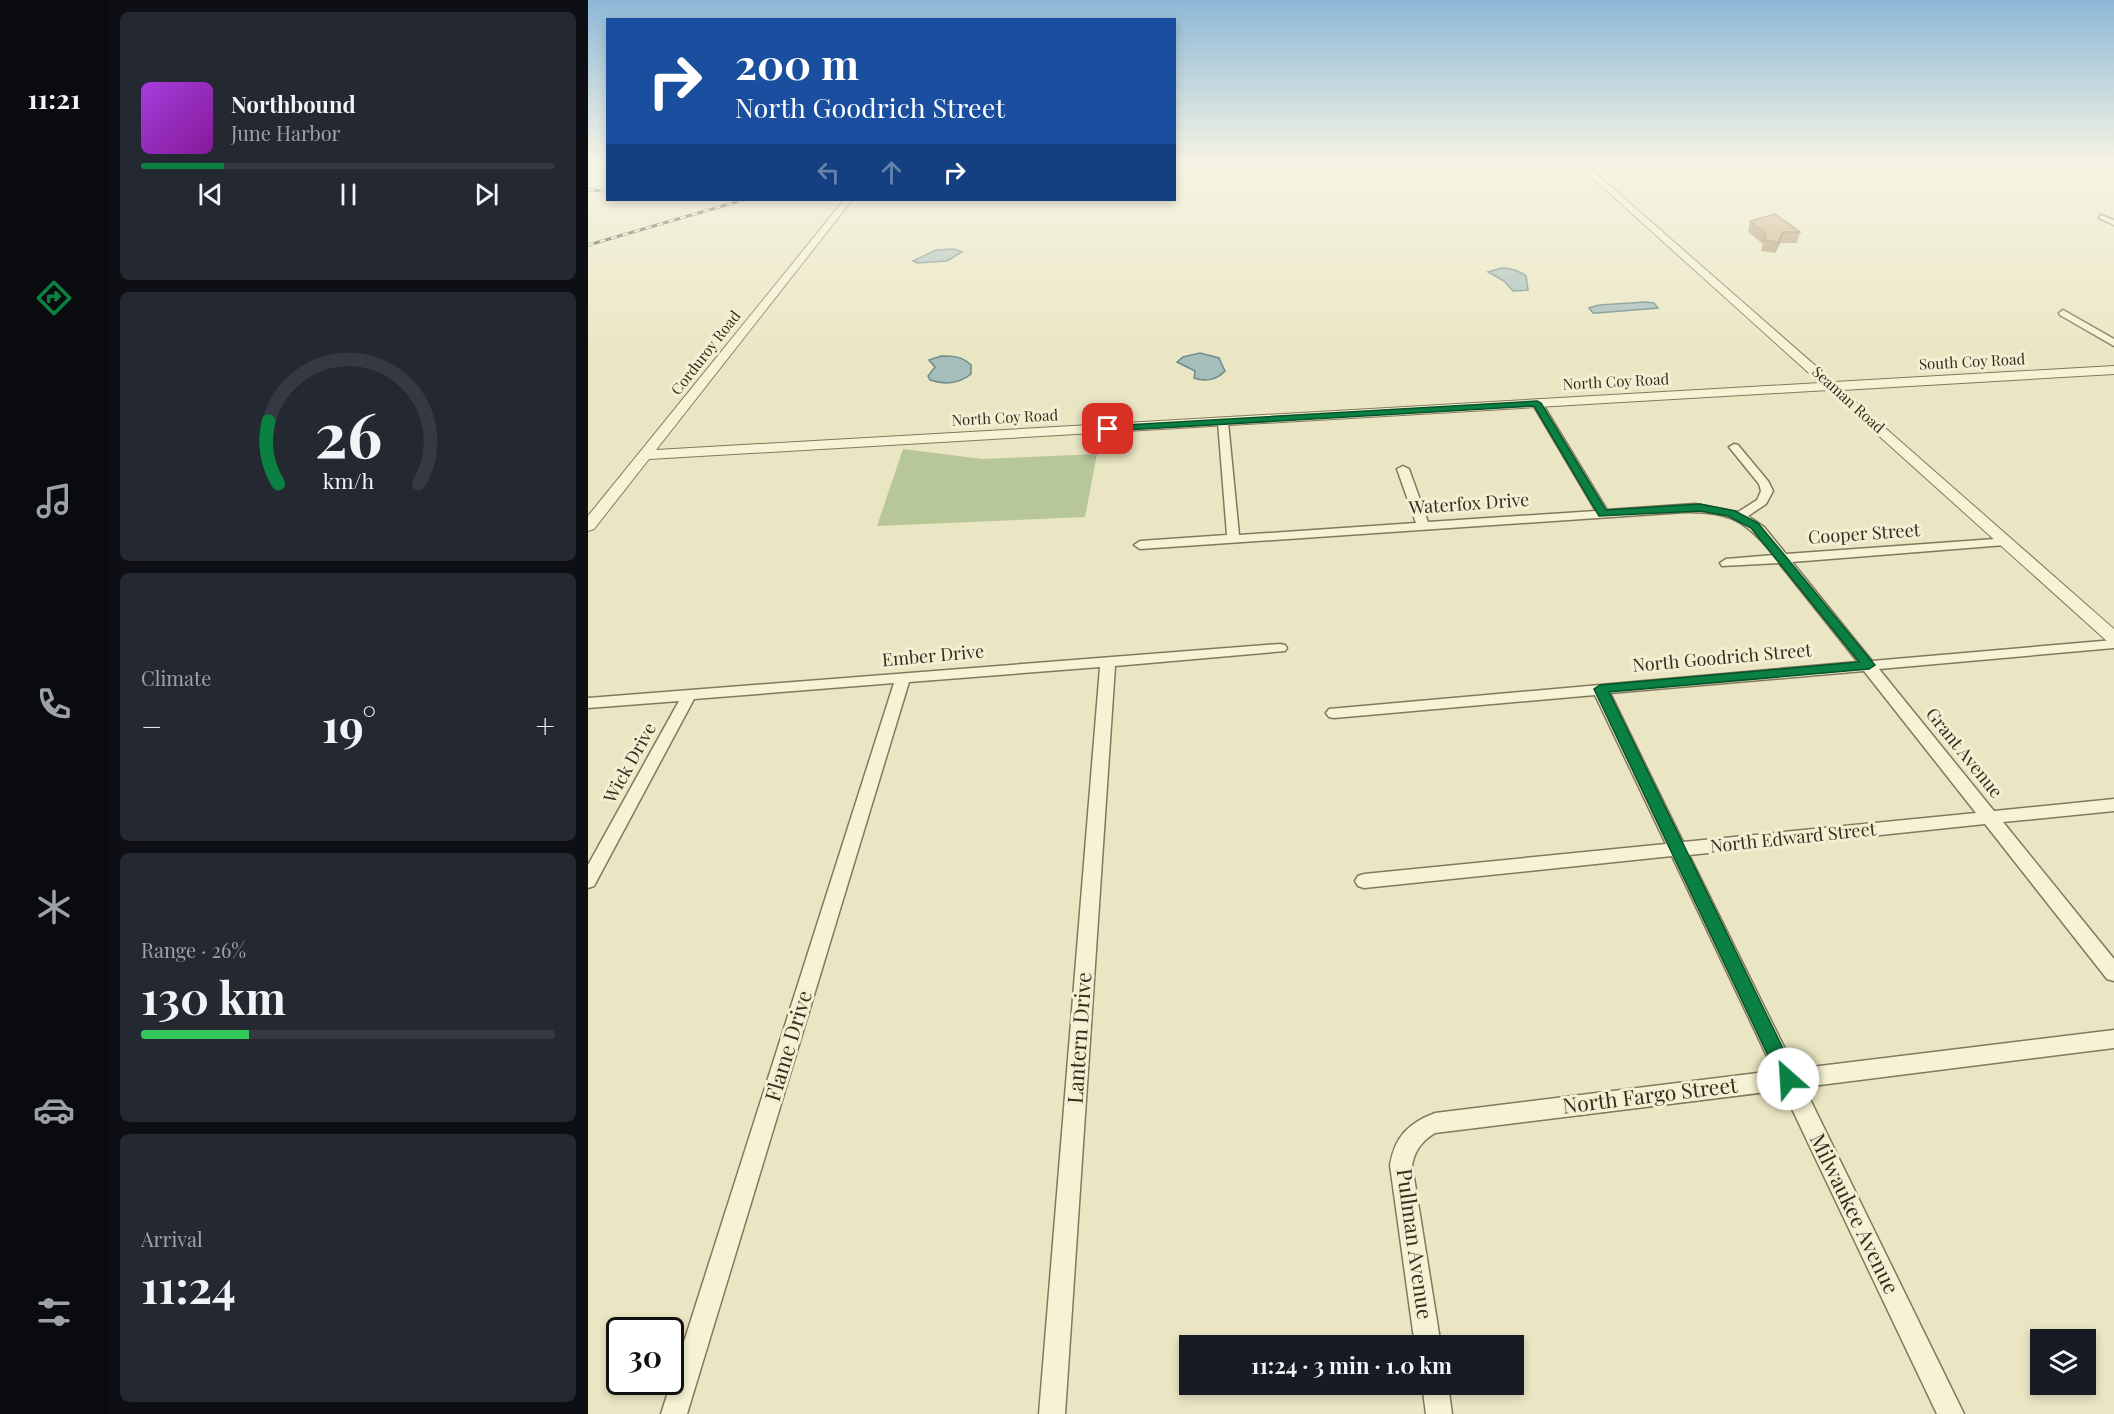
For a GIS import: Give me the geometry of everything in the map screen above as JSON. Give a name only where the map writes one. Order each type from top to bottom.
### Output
[{"type":"street","name":"Corduroy Road","points":[[588,526],[825,229]]},
{"type":"street","name":"Seaman Road","points":[[1655,229],[2114,638]]},
{"type":"street","points":[[2063,313],[2114,343]]},
{"type":"street","name":"South Coy Road","points":[[1833,386],[2114,370]]},
{"type":"street","name":"North Coy Road","points":[[646,455],[1833,386]]},
{"type":"street","points":[[1537,403],[1603,513]]},
{"type":"street","points":[[1223,422],[1233,538]]},
{"type":"street","points":[[1734,447],[1764,483],[1768,493],[1762,502],[1739,517]]},
{"type":"street","points":[[1403,469],[1423,526]]},
{"type":"street","name":"Waterfox Drive","points":[[1140,545],[1700,507],[1739,517],[1754,525],[1782,558]]},
{"type":"street","name":"Cooper Street","points":[[1726,563],[2005,541]]},
{"type":"street","name":"Grant Avenue","points":[[1782,558],[2114,973]]},
{"type":"street","name":"North Goodrich Street","points":[[1334,713],[2114,644]]},
{"type":"street","name":"Ember Drive","points":[[588,703],[1280,648]]},
{"type":"street","name":"Lantern Drive","points":[[1052,1414],[1108,662]]},
{"type":"street","name":"Flame Drive","points":[[674,1414],[903,678]]},
{"type":"street","name":"Milwaukee Avenue","points":[[1600,689],[1951,1414]]},
{"type":"street","name":"Wick Drive","points":[[588,881],[689,695]]},
{"type":"street","name":"North Edward Street","points":[[1364,881],[2114,805]]},
{"type":"street","name":"North Fargo Street","points":[[1407,1143],[1414,1133],[1435,1123],[2114,1039]]},
{"type":"street","name":"Pullman Avenue","points":[[1407,1143],[1401,1165],[1402,1180],[1426,1335]]},
{"type":"street","points":[[1436,1395],[1439,1414]]},
{"type":"green space","points":[[903,449],[982,459],[1097,454],[1085,517],[877,526]]},
{"type":"water","points":[[954,249],[962,252],[947,261],[917,263],[913,261],[936,250]]},
{"type":"water","points":[[1508,268],[1526,276],[1528,290],[1513,291],[1504,281],[1488,272]]},
{"type":"water","points":[[1654,303],[1658,308],[1593,313],[1589,308],[1599,305]]},
{"type":"water","points":[[1200,353],[1219,358],[1225,371],[1215,378],[1198,379],[1194,378],[1195,371],[1177,362],[1183,357]]},
{"type":"water","points":[[941,356],[961,358],[971,365],[971,374],[952,383],[930,380],[928,376],[935,367],[929,360]]},
{"type":"building","points":[[1760,229],[1796,229],[1800,232],[1783,232],[1778,242],[1764,240],[1766,234]]},
{"type":"railway","points":[[588,245],[643,229]]},
{"type":"route","points":[[1108,429],[1537,403],[1603,513],[1700,507],[1731,513],[1754,525],[1869,665],[1600,689],[1788,1079]]}]
